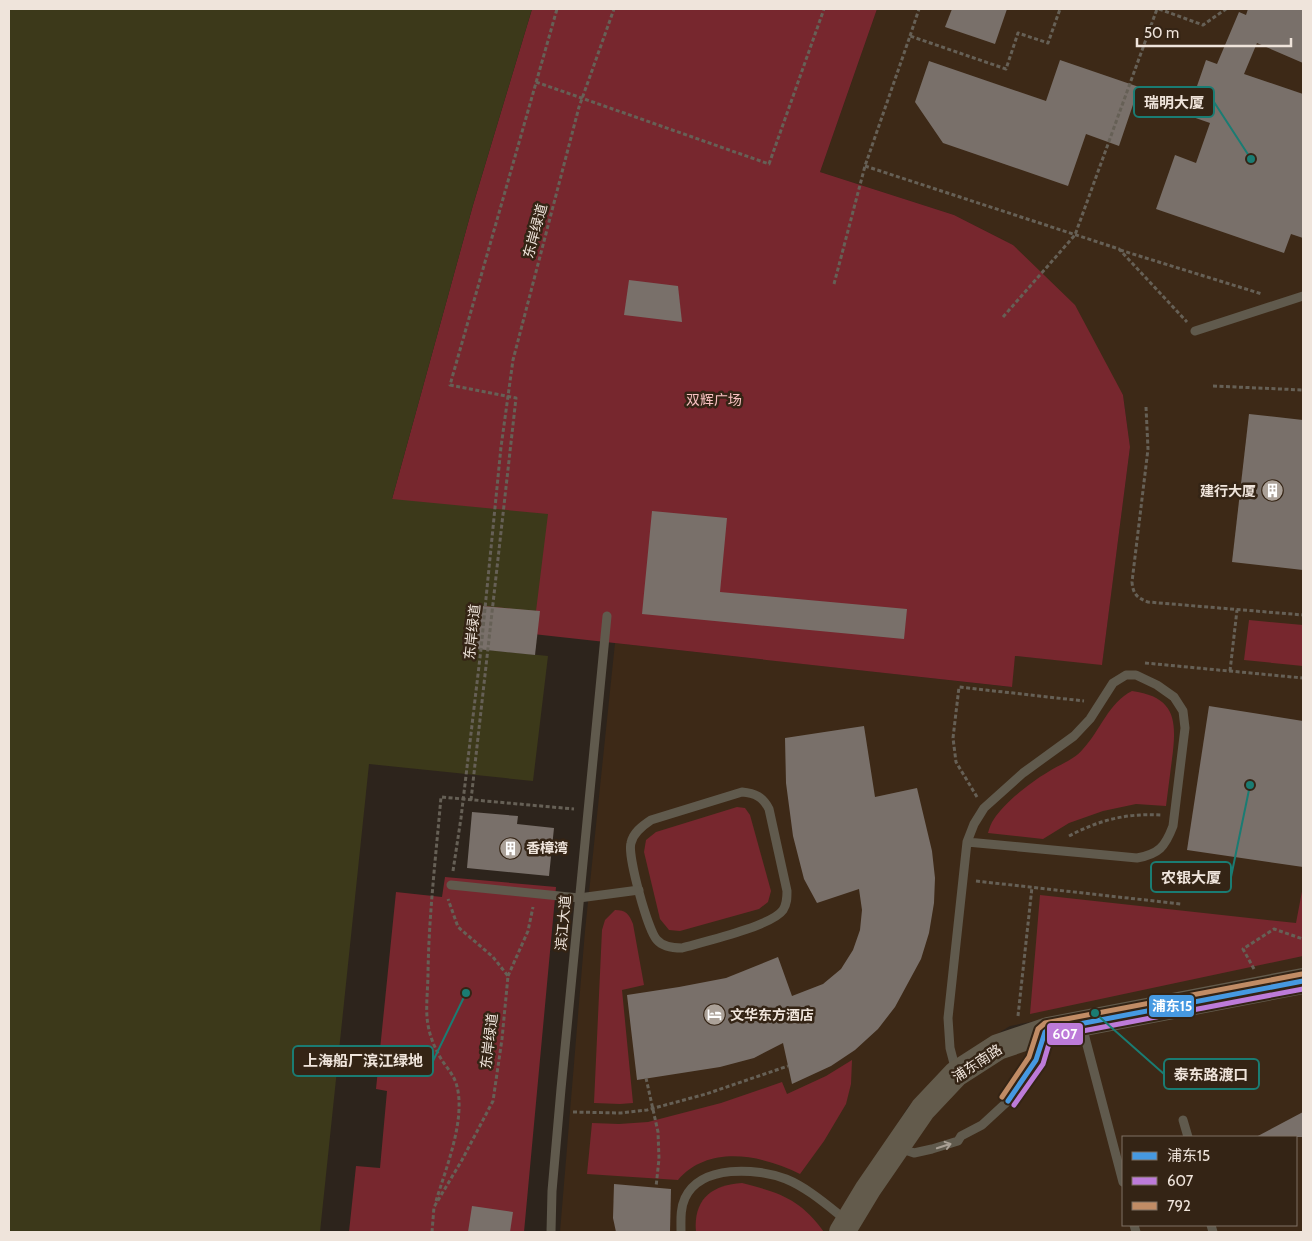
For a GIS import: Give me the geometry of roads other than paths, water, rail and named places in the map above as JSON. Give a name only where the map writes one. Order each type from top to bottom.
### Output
[{"type":"street","name":"浦东南路","points":[[846,1227],[868,1189],[923,1109],[956,1074],[998,1047],[1045,1032],[1082,1024],[1303,982]]},
{"type":"lane","points":[[1195,331],[1303,296]]},
{"type":"lane","name":"滨江大道","points":[[550,1232],[559,1111],[607,616]]},
{"type":"lane","points":[[956,1074],[950,1048],[948,1018],[967,842],[974,824],[984,808],[1023,773],[1074,736],[1090,719],[1113,683],[1126,675],[1136,675],[1157,685],[1174,697],[1183,711],[1185,728],[1173,826],[1168,840],[1159,850],[1149,856],[1137,858],[967,842]]},
{"type":"lane","points":[[742,792],[750,792],[764,801],[769,809],[787,891],[787,901],[783,910],[769,922],[682,948],[672,948],[657,940],[651,932],[639,890],[630,852],[631,843],[635,834],[650,820],[742,792]]},
{"type":"lane","points":[[451,886],[579,898],[639,890]]},
{"type":"lane","points":[[1082,1024],[1122,1178]]},
{"type":"lane","points":[[897,1148],[914,1152],[932,1150],[958,1141],[961,1136],[982,1125],[1008,1101],[1036,1060],[1045,1032]]},
{"type":"lane","points":[[1183,1120],[1188,1136]]},
{"type":"lane","points":[[681,1232],[680,1214],[685,1197],[696,1184],[713,1175],[734,1172],[766,1173],[788,1180],[806,1190],[846,1227]]},
{"type":"place","name":"瑞明大厦","points":[[1251,159]]},
{"type":"place","name":"建行大厦","points":[[1272,491]]},
{"type":"place","name":"农银大厦","points":[[1250,785]]},
{"type":"place","name":"香樟湾","points":[[510,848]]},
{"type":"place","name":"上海船厂滨江绿地","points":[[466,993]]},
{"type":"place","name":"泰东路渡口","points":[[1095,1013]]},
{"type":"place","name":"文华东方酒店","points":[[714,1015]]},
{"type":"park label","name":"双辉广场","points":[[714,400]]}]
